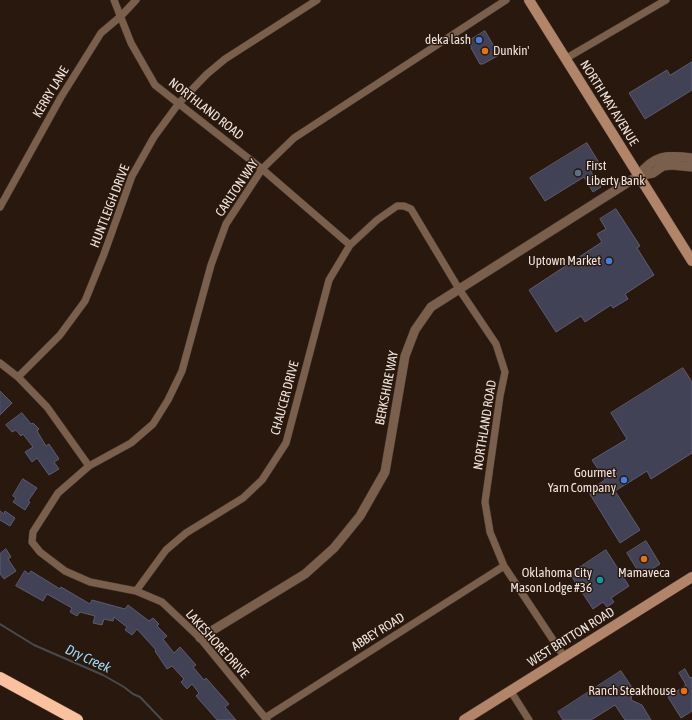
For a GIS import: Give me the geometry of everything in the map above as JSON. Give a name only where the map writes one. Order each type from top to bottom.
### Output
[{"type":"highway","points":[[0,678],[76,720]]},
{"type":"main road","name":"NORTH MAY AVENUE","points":[[529,0],[692,262]]},
{"type":"main road","name":"WEST BRITTON ROAD","points":[[464,720],[692,577]]},
{"type":"street","name":"NORTHLAND ROAD","points":[[114,0],[131,43],[155,85],[262,169],[350,245]]},
{"type":"street","name":"KERRY LANE","points":[[0,207],[61,97],[101,33],[121,16],[136,0]]},
{"type":"street","name":"HUNTLEIGH DRIVE","points":[[18,377],[60,335],[85,301],[104,254],[132,176],[154,137],[179,103],[207,74],[225,59],[317,0]]},
{"type":"street","name":"CARLTON WAY","points":[[89,466],[131,443],[153,424],[168,400],[182,371],[211,265],[226,224],[262,169],[294,138],[506,0]]},
{"type":"street","points":[[565,59],[666,0]]},
{"type":"street","points":[[638,176],[647,165],[663,157],[673,156],[692,158]]},
{"type":"street","points":[[638,176],[653,173],[663,166],[672,165],[692,167]]},
{"type":"street","name":"BERKSHIRE WAY","points":[[200,638],[305,574],[334,548],[360,516],[385,472],[405,356],[415,330],[431,307],[638,176]]},
{"type":"street","name":"CHAUCER DRIVE","points":[[136,591],[166,550],[186,533],[243,498],[262,480],[286,443],[329,280],[350,245],[377,220],[397,206],[404,206]]},
{"type":"street","name":"NORTHLAND ROAD","points":[[404,206],[411,209],[496,344],[505,372],[500,396],[485,502],[490,532],[504,566],[564,658]]},
{"type":"street","points":[[0,363],[18,377],[47,407],[89,466]]},
{"type":"street","name":"LAKESHORE DRIVE","points":[[89,466],[58,493],[33,532],[32,542],[40,552],[65,571],[90,582],[136,591],[162,602],[200,638],[266,719]]},
{"type":"street","name":"ABBEY ROAD","points":[[266,719],[504,566]]},
{"type":"street","points":[[510,690],[529,720]]},
{"type":"building","points":[[485,31],[499,55],[483,64],[480,64],[469,43],[470,40]]},
{"type":"building","points":[[692,62],[692,90],[645,119],[629,93],[667,70],[670,75]]},
{"type":"building","name":"First Liberty Bank","points":[[587,143],[601,166],[591,172],[601,187],[593,192],[584,177],[545,201],[530,178]]},
{"type":"building","name":"Uptown Market","points":[[616,209],[640,246],[637,248],[654,275],[625,294],[628,299],[613,308],[611,305],[585,322],[581,316],[556,332],[529,290],[602,242],[597,234],[606,229],[600,219]]},
{"type":"building","points":[[683,368],[692,382],[692,453],[651,479],[647,471],[615,491],[640,530],[620,543],[588,491],[605,480],[592,460],[627,439],[611,413]]},
{"type":"building","points":[[0,391],[12,403],[0,415]]},
{"type":"building","points":[[22,413],[31,424],[33,423],[39,429],[37,431],[46,446],[49,444],[59,459],[54,462],[59,469],[49,475],[37,458],[32,462],[25,452],[33,447],[23,434],[21,436],[16,430],[12,432],[6,425]]},
{"type":"building","points":[[23,479],[37,488],[28,501],[30,502],[25,510],[13,502],[16,498],[13,496]]},
{"type":"building","points":[[0,511],[4,514],[5,511],[15,518],[10,526],[0,520]]},
{"type":"building","name":"Mamaveca","points":[[646,541],[660,564],[641,576],[627,553]]},
{"type":"building","points":[[6,549],[11,557],[8,559],[16,571],[4,579],[0,574],[0,554]]},
{"type":"building","name":"Oklahoma City Mason Lodge #36","points":[[606,550],[629,586],[611,598],[614,602],[607,607],[603,602],[593,609],[570,574]]},
{"type":"building","points":[[25,571],[29,574],[31,571],[60,589],[61,587],[90,604],[92,600],[125,609],[128,605],[149,621],[153,618],[159,624],[157,626],[167,636],[163,639],[174,653],[180,647],[196,665],[193,667],[204,680],[206,678],[229,704],[225,707],[236,720],[217,720],[196,696],[199,693],[192,684],[187,689],[181,682],[184,679],[172,666],[167,669],[155,651],[156,650],[137,629],[132,635],[125,630],[127,627],[114,617],[113,621],[104,619],[102,625],[93,623],[95,616],[80,612],[77,616],[70,612],[72,608],[47,594],[43,601],[16,586]]},
{"type":"building","name":"Ranch Steakhouse","points":[[685,669],[690,678],[692,677],[692,711],[681,718],[668,697],[686,685],[679,673]]},
{"type":"building","points":[[621,671],[633,689],[631,700],[642,705],[651,720],[625,720],[615,705],[591,720],[563,720],[558,712]]},
{"type":"waterway","name":"Dry Creek","points":[[0,624],[34,645],[103,675],[124,687],[140,697],[162,720]]},
{"type":"place","name":"deka lash","points":[[479,40]]},
{"type":"place","name":"Dunkin'","points":[[485,51]]},
{"type":"place","name":"First Liberty Bank","points":[[578,173]]},
{"type":"place","name":"Uptown Market","points":[[609,261]]},
{"type":"place","name":"Gourmet Yarn Company","points":[[624,480]]},
{"type":"place","name":"Mamaveca","points":[[644,559]]},
{"type":"place","name":"Oklahoma City Mason Lodge #36","points":[[600,580]]},
{"type":"place","name":"Ranch Steakhouse","points":[[684,691]]}]
